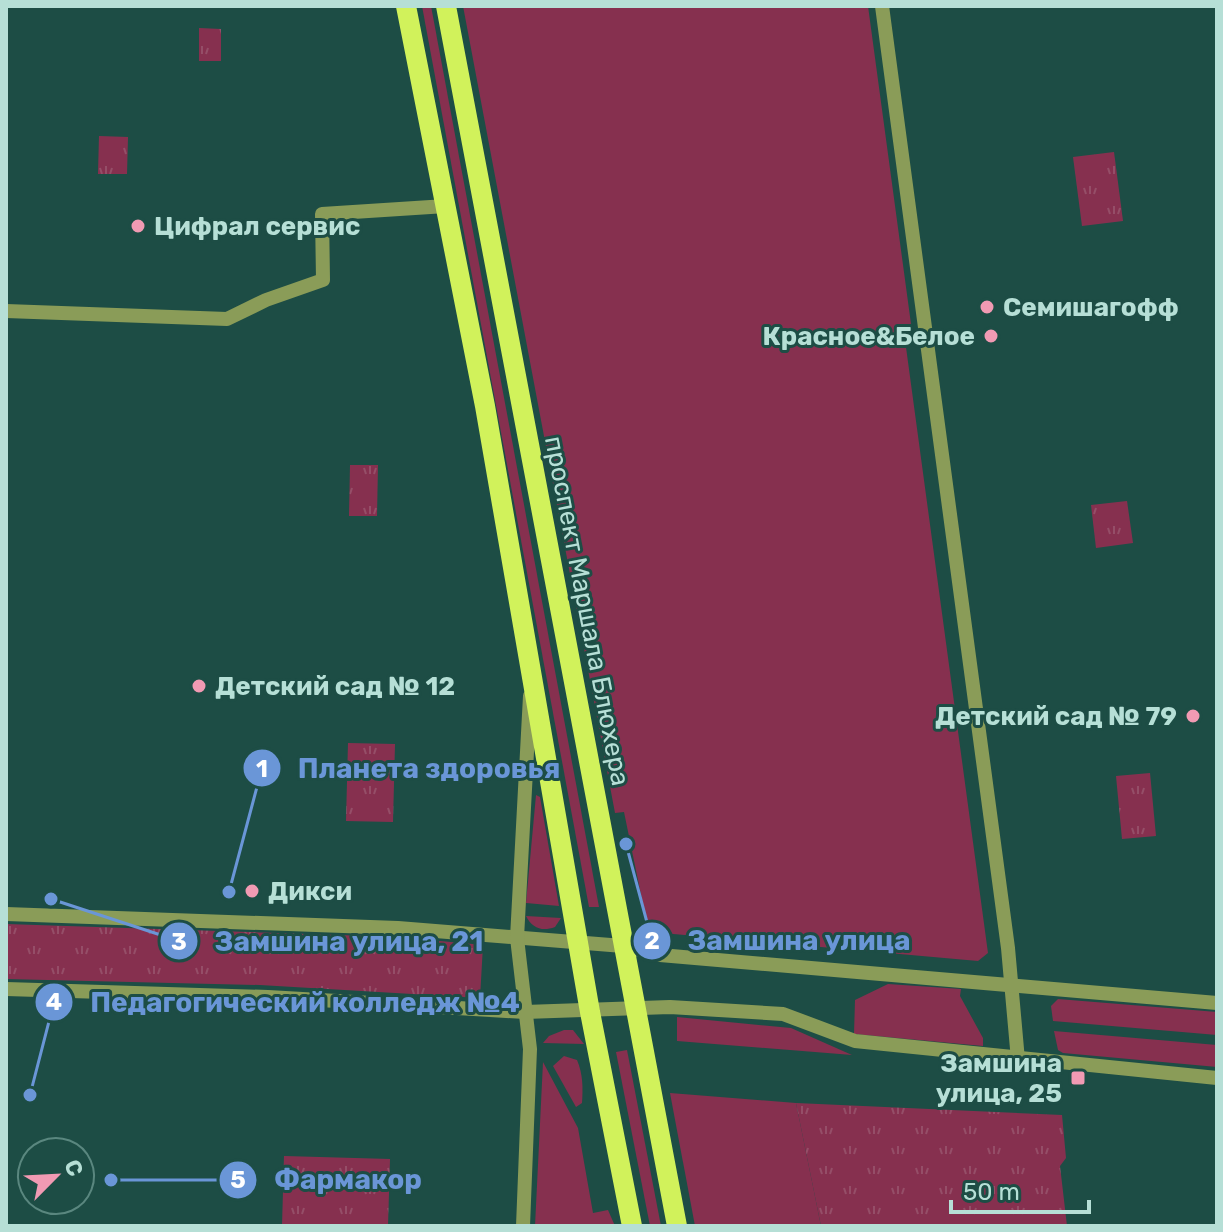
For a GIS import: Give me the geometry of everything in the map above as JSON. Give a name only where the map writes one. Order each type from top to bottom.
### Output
[{"type":"main road","points":[[406,6],[532,669],[590,1012],[632,1226]]},
{"type":"main road","name":"проспект Маршала Блюхера","points":[[446,6],[633,1007],[677,1226]]},
{"type":"street","points":[[882,6],[1013,985],[1018,1060]]},
{"type":"street","points":[[6,311],[227,319],[266,300],[323,280],[322,214],[446,206]]},
{"type":"street","points":[[523,1226],[530,1049],[517,938],[532,669]]},
{"type":"street","points":[[6,914],[383,927],[623,946],[660,955],[1217,1003]]},
{"type":"street","points":[[6,989],[268,997],[525,1012],[590,1012],[633,1007],[783,1014],[841,1039],[1018,1060],[1217,1078]]},
{"type":"green space","points":[[422,6],[431,6],[599,907],[589,907]]},
{"type":"green space","points":[[463,6],[868,6],[911,324],[903,325],[988,953],[978,961],[662,933],[647,924],[624,812],[615,813]]},
{"type":"green space","points":[[199,28],[221,29],[221,61],[199,61]]},
{"type":"green space","points":[[99,136],[128,137],[127,174],[98,174]]},
{"type":"green space","points":[[1114,152],[1123,221],[1082,226],[1073,157]]},
{"type":"green space","points":[[350,465],[378,465],[377,516],[349,516]]},
{"type":"green space","points":[[1127,501],[1133,543],[1096,548],[1091,505]]},
{"type":"green space","points":[[348,743],[395,744],[393,822],[346,821]]},
{"type":"green space","points":[[1150,773],[1156,836],[1122,839],[1116,776]]},
{"type":"green space","points":[[536,795],[540,797],[559,906],[526,903]]},
{"type":"green space","points":[[526,916],[561,918],[555,927],[542,929],[534,926]]},
{"type":"green space","points":[[6,924],[397,937],[483,945],[480,998],[260,985],[6,979]]},
{"type":"green space","points":[[888,984],[961,989],[960,996],[983,1038],[983,1046],[854,1034],[855,1000]]},
{"type":"green space","points":[[1058,999],[1217,1012],[1217,1035],[1053,1021],[1051,1006]]},
{"type":"green space","points":[[677,1017],[791,1028],[852,1055],[677,1041]]},
{"type":"green space","points":[[573,1030],[584,1044],[543,1043],[549,1036]]},
{"type":"green space","points":[[1054,1031],[1217,1045],[1217,1067],[1063,1053],[1058,1050]]},
{"type":"green space","points":[[627,1050],[661,1226],[650,1226],[616,1052]]},
{"type":"green space","points":[[564,1056],[577,1060],[580,1071],[582,1103],[576,1107],[553,1066]]},
{"type":"green space","points":[[543,1062],[578,1128],[593,1213],[608,1210],[615,1226],[535,1226]]},
{"type":"green space","points":[[670,1093],[796,1103],[821,1226],[695,1226]]},
{"type":"green space","points":[[796,1103],[1062,1115],[1066,1158],[1060,1166],[1067,1226],[821,1226]]},
{"type":"green space","points":[[284,1156],[390,1159],[388,1226],[282,1226]]},
{"type":"place","name":"Цифрал сервис","points":[[138,226]]},
{"type":"place","name":"Семишагофф","points":[[987,307]]},
{"type":"place","name":"Красное&Белое","points":[[991,336]]},
{"type":"place","name":"Детский сад № 12","points":[[199,686]]},
{"type":"place","name":"Детский сад № 79","points":[[1193,716]]},
{"type":"place","name":"Замшина улица","points":[[626,844]]},
{"type":"place","name":"Дикси","points":[[252,891]]},
{"type":"place","name":"Планета здоровья","points":[[229,892]]},
{"type":"place","name":"Замшина улица, 21","points":[[51,899]]},
{"type":"place","name":"Замшина улица, 25","points":[[1078,1078]]},
{"type":"place","name":"Педагогический колледж №4","points":[[30,1095]]},
{"type":"place","name":"Фармакор","points":[[111,1180]]}]
